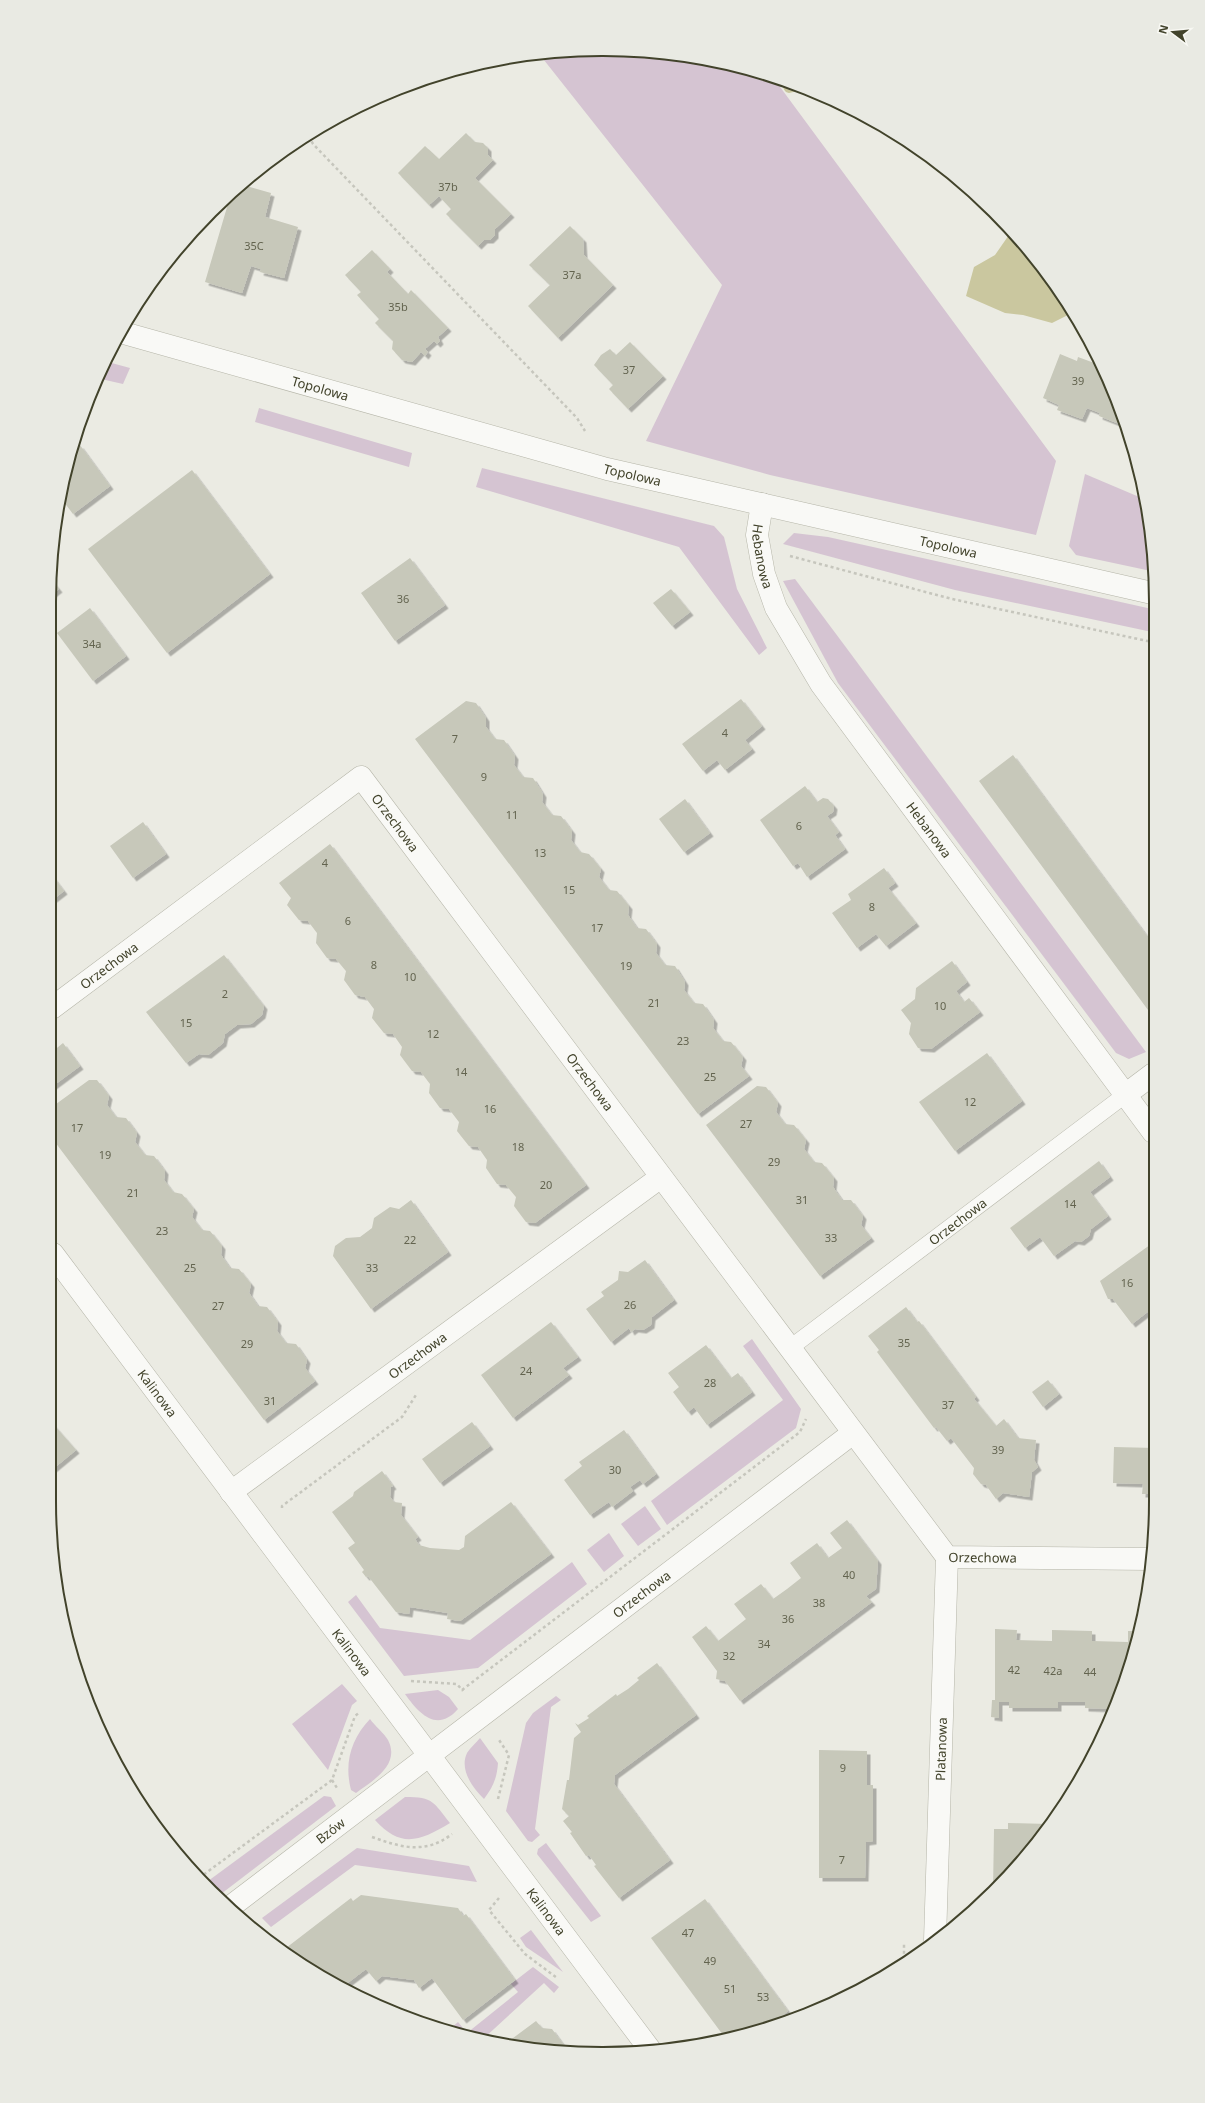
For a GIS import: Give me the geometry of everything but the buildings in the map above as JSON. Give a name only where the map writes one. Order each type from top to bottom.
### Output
[{"type":"street","name":"Topolowa","points":[[126,334],[607,469],[1149,592]]},
{"type":"street","name":"Hebanowa","points":[[762,504],[757,535],[764,574],[776,608],[821,684],[1149,1127]]},
{"type":"street","name":"Orzechowa","points":[[56,1005],[361,777],[947,1557],[1145,1559]]},
{"type":"street","points":[[1125,1095],[1149,1077]]},
{"type":"street","name":"Orzechowa","points":[[231,1492],[661,1177]]},
{"type":"street","name":"Kalinowa","points":[[56,1258],[647,2045]]},
{"type":"street","name":"Orzechowa","points":[[430,1755],[853,1433]]},
{"type":"street","name":"Platanowa","points":[[935,1934],[947,1557]]},
{"type":"street","name":"Bzów","points":[[234,1904],[430,1755]]},
{"type":"lane","name":"Orzechowa","points":[[790,1348],[1125,1095]]},
{"type":"path","points":[[311,140],[313,144],[577,418],[607,469]]},
{"type":"path","points":[[759,548],[952,599],[1149,641]]},
{"type":"path","points":[[283,1513],[282,1506],[402,1417],[418,1391]]},
{"type":"path","points":[[462,1690],[800,1432],[806,1419],[806,1412]]},
{"type":"path","points":[[204,1874],[332,1780],[355,1716]]},
{"type":"path","points":[[451,1835],[456,1841]]},
{"type":"path","points":[[495,1893],[500,1899],[489,1910],[526,1954],[562,1981]]},
{"type":"path","points":[[904,1940],[904,1956]]},
{"type":"shaded area","points":[[602,56],[638,57],[709,67],[779,85],[1056,461],[1036,535],[770,475],[646,441],[722,285],[544,60]]},
{"type":"shaded area","points":[[1008,236],[1036,270],[1067,315],[1052,323],[1023,315],[1005,313],[966,296],[974,267],[995,255]]},
{"type":"shaded area","points":[[111,363],[130,368],[123,384],[104,380]]},
{"type":"shaded area","points":[[259,408],[412,453],[409,467],[255,422]]},
{"type":"shaded area","points":[[482,468],[714,526],[724,537],[737,589],[767,648],[759,655],[679,547],[476,487]]},
{"type":"shaded area","points":[[1085,474],[1138,496],[1144,531],[1148,570],[1076,555],[1069,546]]},
{"type":"shaded area","points":[[794,533],[828,537],[1149,608],[1149,631],[955,590],[783,544]]},
{"type":"shaded area","points":[[795,579],[1146,1052],[1129,1059],[1116,1053],[838,683],[783,581]]},
{"type":"shaded area","points":[[752,1339],[801,1409],[796,1428],[667,1525],[651,1501],[783,1400],[743,1346]]},
{"type":"shaded area","points":[[645,1506],[661,1529],[638,1546],[621,1524]]},
{"type":"shaded area","points":[[609,1533],[624,1556],[604,1572],[587,1550]]},
{"type":"shaded area","points":[[572,1562],[587,1584],[478,1668],[404,1676],[348,1602],[356,1595],[380,1628],[470,1640]]},
{"type":"shaded area","points":[[342,1684],[357,1701],[352,1705],[328,1770],[292,1724]]},
{"type":"shaded area","points":[[438,1690],[449,1697],[458,1709],[443,1720],[429,1718],[422,1714],[405,1694]]},
{"type":"shaded area","points":[[556,1696],[561,1700],[551,1707],[535,1829],[540,1835],[532,1842],[528,1841],[506,1811],[526,1723],[533,1713]]},
{"type":"shaded area","points":[[370,1719],[388,1740],[391,1749],[391,1757],[388,1765],[377,1778],[356,1793],[351,1790],[348,1770],[349,1761],[358,1735]]},
{"type":"shaded area","points":[[480,1738],[498,1763],[494,1782],[484,1799],[468,1778],[465,1766],[467,1753]]},
{"type":"shaded area","points":[[324,1796],[331,1797],[336,1806],[222,1893],[210,1880]]},
{"type":"shaded area","points":[[405,1797],[422,1798],[432,1802],[450,1823],[420,1838],[402,1838],[393,1835],[375,1820]]},
{"type":"shaded area","points":[[546,1843],[601,1916],[591,1922],[537,1854],[538,1849]]},
{"type":"shaded area","points":[[357,1848],[469,1866],[477,1882],[355,1865],[271,1927],[262,1918]]},
{"type":"shaded area","points":[[531,1930],[563,1972],[526,1947],[520,1938]]},
{"type":"shaded area","points":[[533,1967],[559,1987],[554,1993],[544,1983],[488,2034],[471,2030],[518,1992],[511,1984]]},
{"type":"shaded area","points":[[458,2022],[463,2029],[454,2026]]}]
